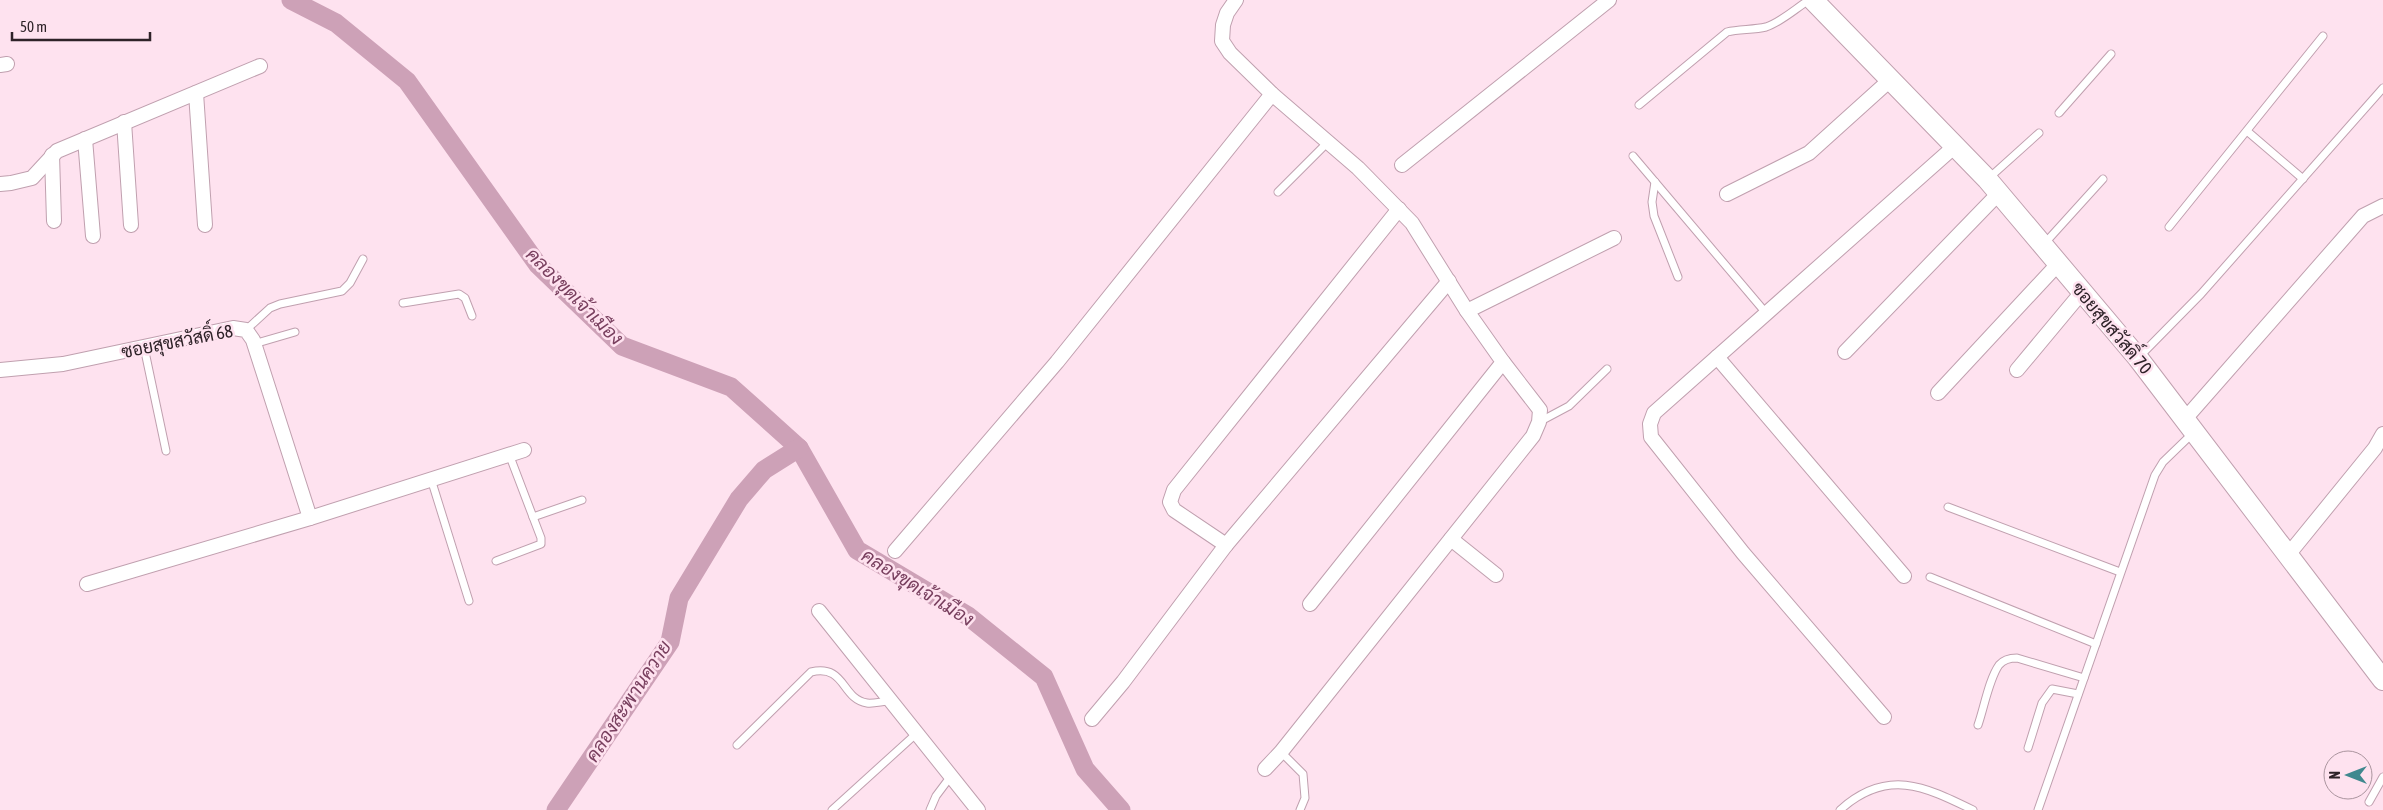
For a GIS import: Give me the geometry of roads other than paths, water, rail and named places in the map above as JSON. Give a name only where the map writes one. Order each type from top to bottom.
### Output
[{"type":"street","points":[[1236,0],[1227,13],[1223,25],[1222,41],[1230,53],[1272,94],[1328,142],[1399,209],[1417,230],[1467,311],[1540,410],[1539,422],[1533,436],[1281,752],[1265,769]]},
{"type":"street","points":[[1402,165],[1610,0]]},
{"type":"street","name":"ซอยสุขสวัสดิ์ 70","points":[[1813,0],[1993,186],[2138,358],[2383,680]]},
{"type":"street","points":[[0,184],[32,178],[57,151],[260,66]]},
{"type":"street","points":[[1727,194],[1809,153],[1890,80]]},
{"type":"street","points":[[196,92],[205,225]]},
{"type":"street","points":[[895,551],[1057,362],[1272,94]]},
{"type":"street","points":[[124,122],[131,224]]},
{"type":"street","points":[[86,138],[93,236]]},
{"type":"street","points":[[1884,718],[1743,552],[1651,437],[1650,424],[1654,413],[1955,146]]},
{"type":"street","points":[[52,155],[54,221]]},
{"type":"street","points":[[1845,352],[1993,186]]},
{"type":"street","points":[[2190,425],[2363,216],[2383,206]]},
{"type":"street","points":[[1226,545],[1174,510],[1170,502],[1174,490],[1399,209]]},
{"type":"street","points":[[1467,311],[1614,238]]},
{"type":"street","points":[[1938,393],[2058,264]]},
{"type":"street","points":[[1092,719],[1123,682],[1226,545],[1449,282]]},
{"type":"street","points":[[2017,370],[2082,292]]},
{"type":"street","name":"ซอยสุขสวัสดิ์ 68","points":[[0,370],[63,364],[234,328],[246,330],[254,344],[310,518]]},
{"type":"street","points":[[1717,357],[1904,576]]},
{"type":"street","points":[[1310,604],[1503,362]]},
{"type":"street","points":[[2288,555],[2375,448],[2383,434]]},
{"type":"street","points":[[87,584],[310,518],[524,450]]},
{"type":"street","points":[[1451,539],[1496,575]]},
{"type":"street","points":[[819,611],[978,810]]},
{"type":"lane","points":[[1639,105],[1727,32],[1741,28],[1764,27],[1776,22],[1809,0]]},
{"type":"lane","points":[[2169,228],[2323,36]]},
{"type":"lane","points":[[2058,113],[2111,54]]},
{"type":"lane","points":[[2138,358],[2201,294],[2383,88]]},
{"type":"lane","points":[[2246,131],[2303,179]]},
{"type":"lane","points":[[1993,186],[2039,133]]},
{"type":"lane","points":[[1278,192],[1328,142]]},
{"type":"lane","points":[[1633,156],[1766,313]]},
{"type":"lane","points":[[2043,245],[2103,178]]},
{"type":"lane","points":[[1655,182],[1654,216],[1678,277]]},
{"type":"lane","points":[[246,330],[270,308],[280,304],[342,291],[350,283],[363,259]]},
{"type":"lane","points":[[403,302],[459,294],[465,298],[472,316]]},
{"type":"lane","points":[[254,344],[295,332]]},
{"type":"lane","points":[[144,347],[166,451]]},
{"type":"lane","points":[[1539,422],[1569,406],[1607,369]]},
{"type":"lane","points":[[2038,810],[2155,475],[2190,425]]},
{"type":"lane","points":[[496,561],[541,544],[533,517],[509,454]]},
{"type":"lane","points":[[431,479],[469,601]]},
{"type":"lane","points":[[533,517],[582,500]]},
{"type":"lane","points":[[1948,507],[2120,572]]},
{"type":"lane","points":[[1930,577],[2096,644]]},
{"type":"lane","points":[[1978,725],[1995,674],[2000,664],[2007,658],[2017,658],[2084,678]]},
{"type":"lane","points":[[737,745],[811,672],[822,670],[832,672],[852,693],[865,703],[891,700]]},
{"type":"lane","points":[[2028,748],[2042,703],[2052,689],[2078,694]]},
{"type":"lane","points":[[832,810],[917,734]]},
{"type":"lane","points":[[1281,752],[1303,774],[1305,798],[1300,810]]},
{"type":"lane","points":[[930,810],[936,796],[951,776]]},
{"type":"lane","points":[[2369,802],[2383,777]]},
{"type":"lane","points":[[1840,810],[1852,799],[1879,786],[1914,784],[1973,810]]},
{"type":"waterway","name":"คลองขุดเจ้าเมือง","points":[[291,0],[336,23],[407,81],[538,265],[622,346],[731,387],[799,448],[857,550],[968,616],[1044,677],[1085,769],[1121,810]]},
{"type":"waterway","name":"คลองสะพานควาย","points":[[556,810],[670,642],[679,598],[739,499],[764,470],[799,448]]}]
